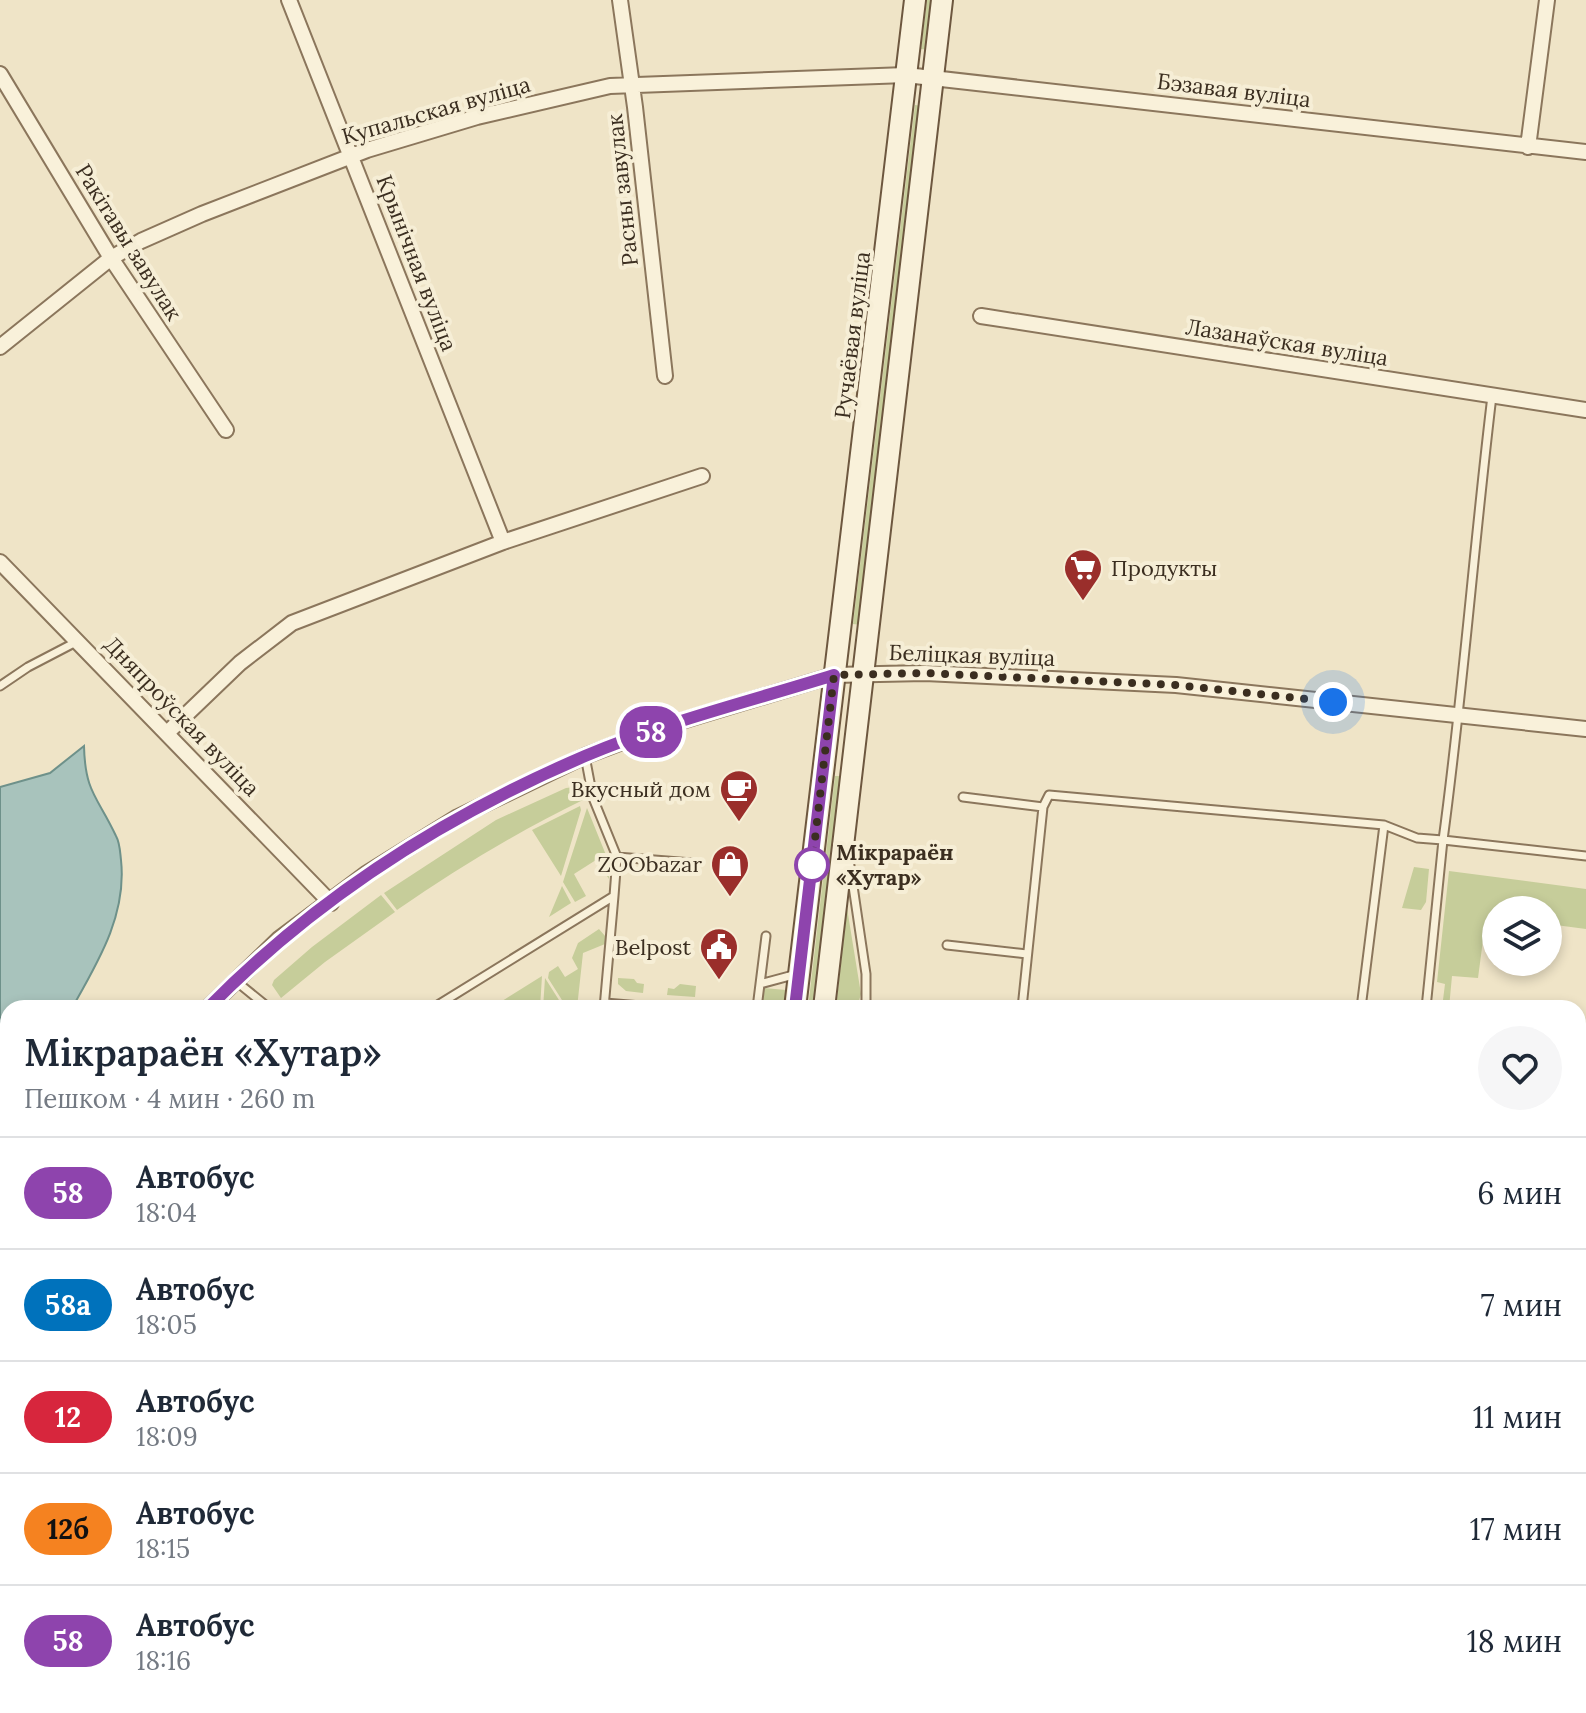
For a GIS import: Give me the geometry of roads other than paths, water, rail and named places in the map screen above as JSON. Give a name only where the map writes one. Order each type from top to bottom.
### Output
[{"type":"main road","name":"Ручаёвая вуліца","points":[[796,1000],[915,0]]},
{"type":"main road","points":[[825,1000],[942,0]]},
{"type":"street","name":"Крынічная вуліца","points":[[289,0],[503,542]]},
{"type":"street","name":"Расны завулак","points":[[620,0],[665,376]]},
{"type":"street","points":[[1528,147],[1547,0]]},
{"type":"street","name":"Ракітавы завулак","points":[[0,74],[111,258],[226,430]]},
{"type":"street","name":"Купальская вуліца","points":[[0,347],[111,258],[141,241],[350,157],[477,117],[610,86],[632,84],[906,75],[934,77]]},
{"type":"street","name":"Бэзавая вуліца","points":[[934,77],[1586,152]]},
{"type":"street","name":"Лазанаўская вуліца","points":[[981,316],[1586,410]]},
{"type":"street","points":[[167,733],[240,663],[292,623],[503,542],[702,476]]},
{"type":"street","name":"Дняпроўская вуліца","points":[[0,562],[331,903]]},
{"type":"street","name":"Беліцкая вуліца","points":[[216,1000],[279,939],[366,874],[458,817],[585,756],[659,728],[834,675],[941,674],[1176,685],[1586,729]]},
{"type":"lane","points":[[1427,1000],[1492,396]]},
{"type":"lane","points":[[0,686],[28,667],[78,641]]},
{"type":"lane","points":[[585,756],[593,798],[617,857],[605,1000]]},
{"type":"lane","points":[[1023,1000],[1043,807],[1049,795],[1384,825],[1417,838],[1586,856]]},
{"type":"lane","points":[[963,797],[1043,807]]},
{"type":"lane","points":[[1362,1000],[1384,825]]},
{"type":"lane","points":[[845,826],[866,974],[866,1000]]},
{"type":"lane","points":[[617,857],[692,863]]},
{"type":"lane","points":[[446,1000],[614,896]]},
{"type":"lane","points":[[758,1000],[766,936]]},
{"type":"lane","points":[[947,945],[1027,954]]},
{"type":"lane","points":[[760,984],[799,974]]},
{"type":"lane","points":[[235,980],[259,1000]]},
{"type":"water","points":[[84,746],[90,785],[119,845],[120,900],[101,955],[76,1000],[0,1000],[0,787],[50,773]]},
{"type":"place","name":"Продукты","points":[[1083,602]]},
{"type":"place","name":"Вкусный дом","points":[[739,823]]},
{"type":"place","name":"Мікрараён «Хутар»","points":[[812,865]]},
{"type":"place","name":"ZOObazar","points":[[730,898]]},
{"type":"place","name":"Belpost","points":[[719,981]]}]
